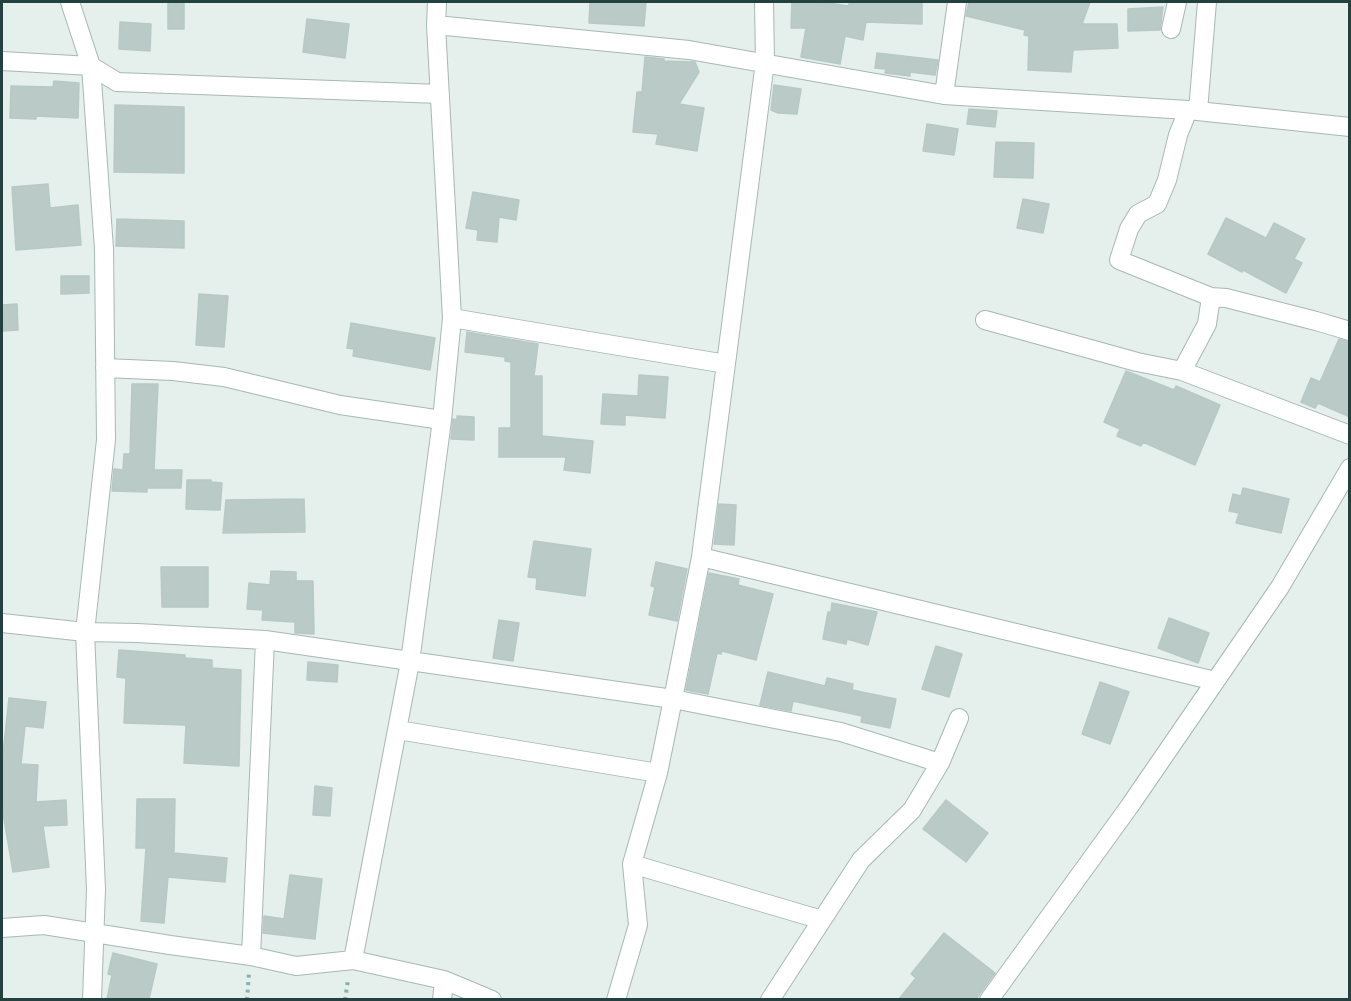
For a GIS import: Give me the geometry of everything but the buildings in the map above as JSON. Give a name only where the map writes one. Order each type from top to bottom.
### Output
[{"type":"street","points":[[70,2],[91,66],[104,249],[106,440],[85,632],[96,889],[92,999]]},
{"type":"street","points":[[353,960],[410,662],[442,420],[452,318],[436,2]]},
{"type":"street","points":[[616,999],[638,925],[632,864],[658,773],[701,557],[765,62],[764,2]]},
{"type":"street","points":[[944,95],[957,2]]},
{"type":"street","points":[[1171,29],[1177,2]]},
{"type":"street","points":[[1207,2],[1193,111],[1178,135],[1167,180],[1157,204],[1138,214],[1129,229],[1119,260],[1211,297],[1271,309],[1350,331]]},
{"type":"street","points":[[436,25],[689,50],[944,95],[1193,111],[1350,127]]},
{"type":"street","points":[[2,61],[91,66],[117,82],[440,94]]},
{"type":"street","points":[[1182,371],[1207,324],[1211,297]]},
{"type":"street","points":[[452,318],[726,364]]},
{"type":"street","points":[[985,320],[1137,362],[1182,371],[1350,435]]},
{"type":"street","points":[[105,368],[173,371],[224,378],[340,405],[442,420]]},
{"type":"street","points":[[988,999],[1129,807],[1280,587],[1350,468]]},
{"type":"street","points":[[701,557],[1215,681]]},
{"type":"street","points":[[2,623],[85,632],[265,640],[673,699],[841,732],[940,763]]},
{"type":"street","points":[[251,956],[265,640]]},
{"type":"street","points":[[770,999],[861,860],[912,810],[940,763],[959,718]]},
{"type":"street","points":[[398,730],[658,773]]},
{"type":"street","points":[[632,864],[822,920]]},
{"type":"street","points":[[2,928],[44,925],[251,956],[296,966],[353,960],[444,980],[492,999]]},
{"type":"street","points":[[442,999],[444,980]]},
{"type":"path","points":[[247,999],[251,956]]}]
